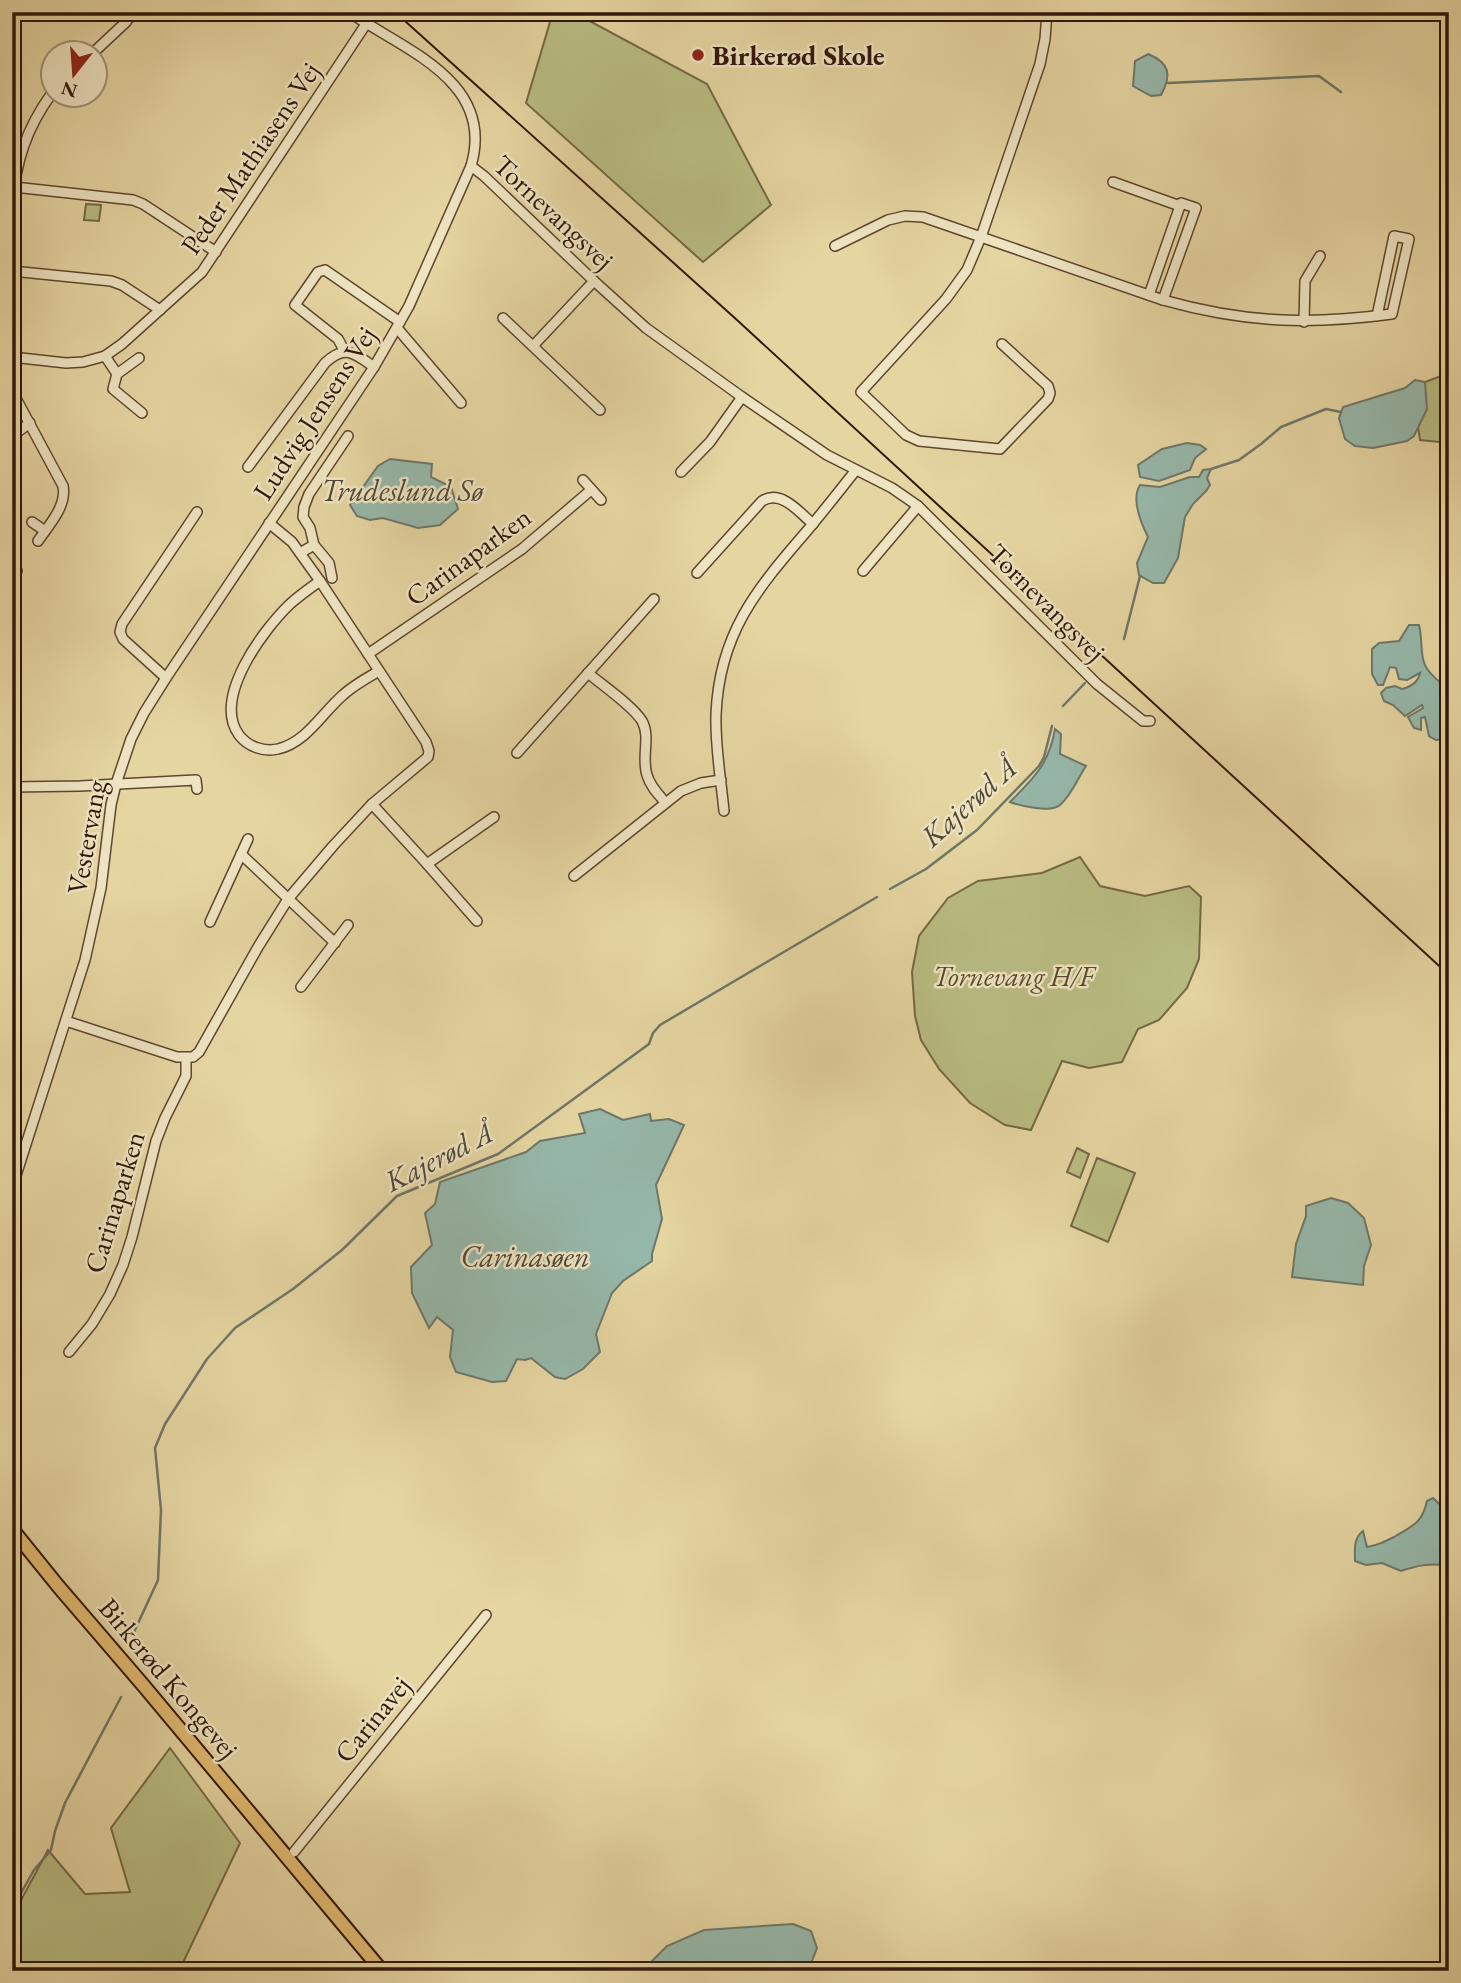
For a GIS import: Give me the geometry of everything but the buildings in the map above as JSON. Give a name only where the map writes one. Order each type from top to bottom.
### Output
[{"type":"main road","name":"Birkerød Kongevej","points":[[13,1532],[291,1855],[382,1971]]},
{"type":"street","points":[[108,39],[127,22],[133,12]]},
{"type":"street","name":"Tornevangsvej","points":[[349,12],[417,53],[454,85],[465,99],[475,132],[475,152],[471,166],[646,328],[827,455],[892,488],[918,506],[1097,684],[1143,721],[1150,721]]},
{"type":"street","points":[[1002,344],[1048,386],[1050,393],[1000,449],[919,441],[906,435],[861,392],[946,299],[967,270],[981,237],[1040,64],[1047,12]]},
{"type":"street","name":"Peder Mathiasens Vej","points":[[12,357],[66,363],[83,362],[105,355],[122,344],[202,272],[366,24]]},
{"type":"street","points":[[12,205],[22,147],[42,108]]},
{"type":"street","points":[[12,144],[22,147]]},
{"type":"street","name":"Ludvig Jensens Vej","points":[[269,523],[374,367],[409,306],[471,166]]},
{"type":"street","points":[[1113,182],[1180,206]]},
{"type":"street","points":[[14,187],[134,200],[216,252]]},
{"type":"street","points":[[1149,295],[1181,203],[1196,208],[1163,300]]},
{"type":"street","points":[[835,246],[888,220],[905,216],[923,217],[1163,300],[1227,316],[1304,322],[1377,316],[1392,314],[1409,239],[1394,236],[1377,316]]},
{"type":"street","points":[[1304,322],[1305,281],[1320,256]]},
{"type":"street","name":"Ludvig Jensens Vej","points":[[345,352],[338,339],[295,305],[318,272],[325,270],[398,325],[461,403]]},
{"type":"street","points":[[12,271],[111,281],[122,285],[160,310]]},
{"type":"street","points":[[533,346],[594,281]]},
{"type":"street","points":[[503,318],[600,410]]},
{"type":"street","points":[[248,467],[335,353],[355,353],[374,367]]},
{"type":"street","points":[[105,355],[117,374]]},
{"type":"street","points":[[139,358],[117,374],[113,389],[142,413]]},
{"type":"street","points":[[12,391],[65,494],[63,502],[38,541]]},
{"type":"street","points":[[681,472],[710,442],[742,397]]},
{"type":"street","points":[[12,436],[30,423]]},
{"type":"street","points":[[332,578],[329,563],[314,545],[310,528],[303,517],[304,507],[309,494],[348,436]]},
{"type":"street","points":[[724,811],[716,714],[724,660],[734,633],[746,608],[763,583],[856,470]]},
{"type":"street","points":[[583,480],[601,500]]},
{"type":"street","name":"Carinaparken","points":[[368,654],[517,552],[591,490]]},
{"type":"street","points":[[697,573],[762,501],[769,497],[782,498],[813,524]]},
{"type":"street","points":[[863,571],[918,506]]},
{"type":"street","points":[[166,678],[123,639],[120,632],[122,624],[197,512]]},
{"type":"street","points":[[32,522],[45,531]]},
{"type":"street","points":[[66,1021],[177,1057],[192,1057],[199,1052],[288,899],[372,804],[428,757],[429,751],[320,581],[292,542],[269,523]]},
{"type":"street","name":"Vestervang","points":[[12,1188],[85,960],[101,888],[111,805],[131,739],[166,678],[269,523]]},
{"type":"street","points":[[300,553],[314,545]]},
{"type":"street","points":[[320,581],[284,611],[245,663],[231,701],[232,722],[240,736],[250,746],[265,750],[292,743],[312,728],[344,694],[379,671]]},
{"type":"street","points":[[517,753],[654,599]]},
{"type":"street","points":[[588,673],[643,723],[646,734],[647,777],[665,802]]},
{"type":"street","points":[[12,788],[197,780],[197,789]]},
{"type":"street","points":[[574,876],[665,802],[690,786],[721,780]]},
{"type":"street","points":[[372,804],[477,920]]},
{"type":"street","points":[[427,864],[494,817]]},
{"type":"street","points":[[210,922],[248,839]]},
{"type":"street","points":[[241,854],[335,943]]},
{"type":"street","points":[[301,987],[348,925]]},
{"type":"street","name":"Carinaparken","points":[[69,1352],[92,1324],[123,1265],[156,1142],[164,1118],[186,1076],[186,1058]]},
{"type":"street","name":"Carinavej","points":[[291,1855],[486,1615]]},
{"type":"green space","points":[[553,12],[573,12],[707,84],[771,205],[703,262],[526,103]]},
{"type":"green space","points":[[86,204],[101,205],[99,221],[84,220]]},
{"type":"green space","points":[[1449,373],[1449,443],[1420,440],[1412,387]]},
{"type":"green space","name":"Tornevang H/F","points":[[1080,857],[1100,886],[1145,896],[1189,886],[1201,897],[1199,959],[1187,988],[1159,1020],[1138,1029],[1122,1062],[1089,1068],[1062,1061],[1031,1130],[1005,1125],[970,1103],[939,1069],[921,1040],[915,1016],[912,972],[919,936],[948,898],[978,881],[1042,873]]},
{"type":"green space","points":[[1077,1148],[1089,1154],[1080,1178],[1067,1172]]},
{"type":"green space","points":[[1097,1158],[1135,1173],[1108,1242],[1071,1226]]},
{"type":"green space","points":[[170,1748],[240,1843],[179,1971],[12,1971],[12,1917],[48,1850],[85,1894],[130,1892],[111,1828]]},
{"type":"water","points":[[1148,54],[1161,61],[1167,70],[1167,81],[1161,95],[1151,96],[1133,86],[1135,61]]},
{"type":"water","points":[[1415,380],[1425,382],[1427,409],[1414,436],[1407,441],[1373,448],[1355,446],[1345,439],[1339,418],[1343,407],[1405,388]]},
{"type":"water","points":[[1187,443],[1206,449],[1195,458],[1190,470],[1159,481],[1140,477],[1138,465],[1162,449]]},
{"type":"water","name":"Trudeslund Sø","points":[[390,459],[432,464],[431,477],[451,487],[458,509],[440,525],[418,528],[383,518],[370,520],[357,516],[350,505],[378,466]]},
{"type":"water","points":[[1211,469],[1207,478],[1210,485],[1185,517],[1178,558],[1164,583],[1153,583],[1139,575],[1137,563],[1148,537],[1137,504],[1140,485],[1160,487],[1190,477],[1199,477],[1203,470]]},
{"type":"water","points":[[1409,625],[1419,625],[1425,665],[1449,690],[1449,736],[1445,739],[1436,740],[1429,736],[1425,717],[1421,718],[1421,730],[1414,728],[1408,717],[1423,708],[1422,705],[1405,716],[1384,701],[1381,693],[1386,688],[1408,687],[1416,682],[1420,673],[1407,680],[1399,679],[1396,668],[1390,667],[1383,685],[1378,685],[1372,674],[1372,649],[1379,643],[1399,641]]},
{"type":"water","points":[[1055,729],[1061,734],[1060,754],[1086,766],[1071,792],[1060,805],[1050,808],[1028,807],[1010,802],[1039,770],[1049,752]]},
{"type":"water","name":"Carinasøen","points":[[600,1109],[623,1120],[650,1114],[651,1121],[669,1119],[684,1125],[656,1185],[662,1219],[652,1261],[623,1281],[612,1293],[596,1334],[600,1352],[583,1369],[565,1379],[555,1377],[531,1358],[517,1359],[506,1381],[492,1382],[456,1372],[450,1357],[453,1330],[437,1317],[429,1328],[412,1293],[411,1267],[432,1245],[425,1213],[435,1204],[440,1182],[526,1152],[540,1141],[585,1133],[579,1114]]},
{"type":"water","points":[[1331,1198],[1348,1203],[1364,1218],[1371,1245],[1364,1266],[1363,1285],[1292,1277],[1296,1244],[1306,1216],[1306,1206]]},
{"type":"water","points":[[1433,1498],[1449,1513],[1449,1566],[1424,1565],[1401,1571],[1382,1563],[1366,1565],[1355,1561],[1356,1541],[1363,1531],[1367,1547],[1387,1540],[1415,1524],[1427,1501]]},
{"type":"water","points":[[793,1924],[811,1931],[817,1948],[808,1971],[627,1971],[647,1966],[667,1946],[704,1930]]},
{"type":"waterway","points":[[1168,83],[1319,76],[1341,92]]},
{"type":"waterway","points":[[1211,469],[1239,460],[1281,427],[1326,409],[1341,412]]},
{"type":"waterway","name":"Kajerød Å","points":[[1124,639],[1140,576]]},
{"type":"waterway","name":"Kajerød Å","points":[[1063,706],[1085,683]]},
{"type":"waterway","name":"Kajerød Å","points":[[890,889],[926,869],[977,830],[1039,766],[1052,726]]},
{"type":"waterway","name":"Kajerød Å","points":[[134,1632],[158,1580],[161,1510],[155,1448],[165,1424],[207,1359],[235,1328],[293,1289],[342,1250],[397,1196],[498,1154],[649,1044],[660,1025],[877,897]]},
{"type":"waterway","name":"Kajerød Å","points":[[12,1909],[34,1870],[51,1850],[65,1803],[121,1697]]},
{"type":"tram line","points":[[395,12],[737,320],[1449,975]]},
{"type":"place","name":"Birkerød Skole","points":[[698,55]]}]
